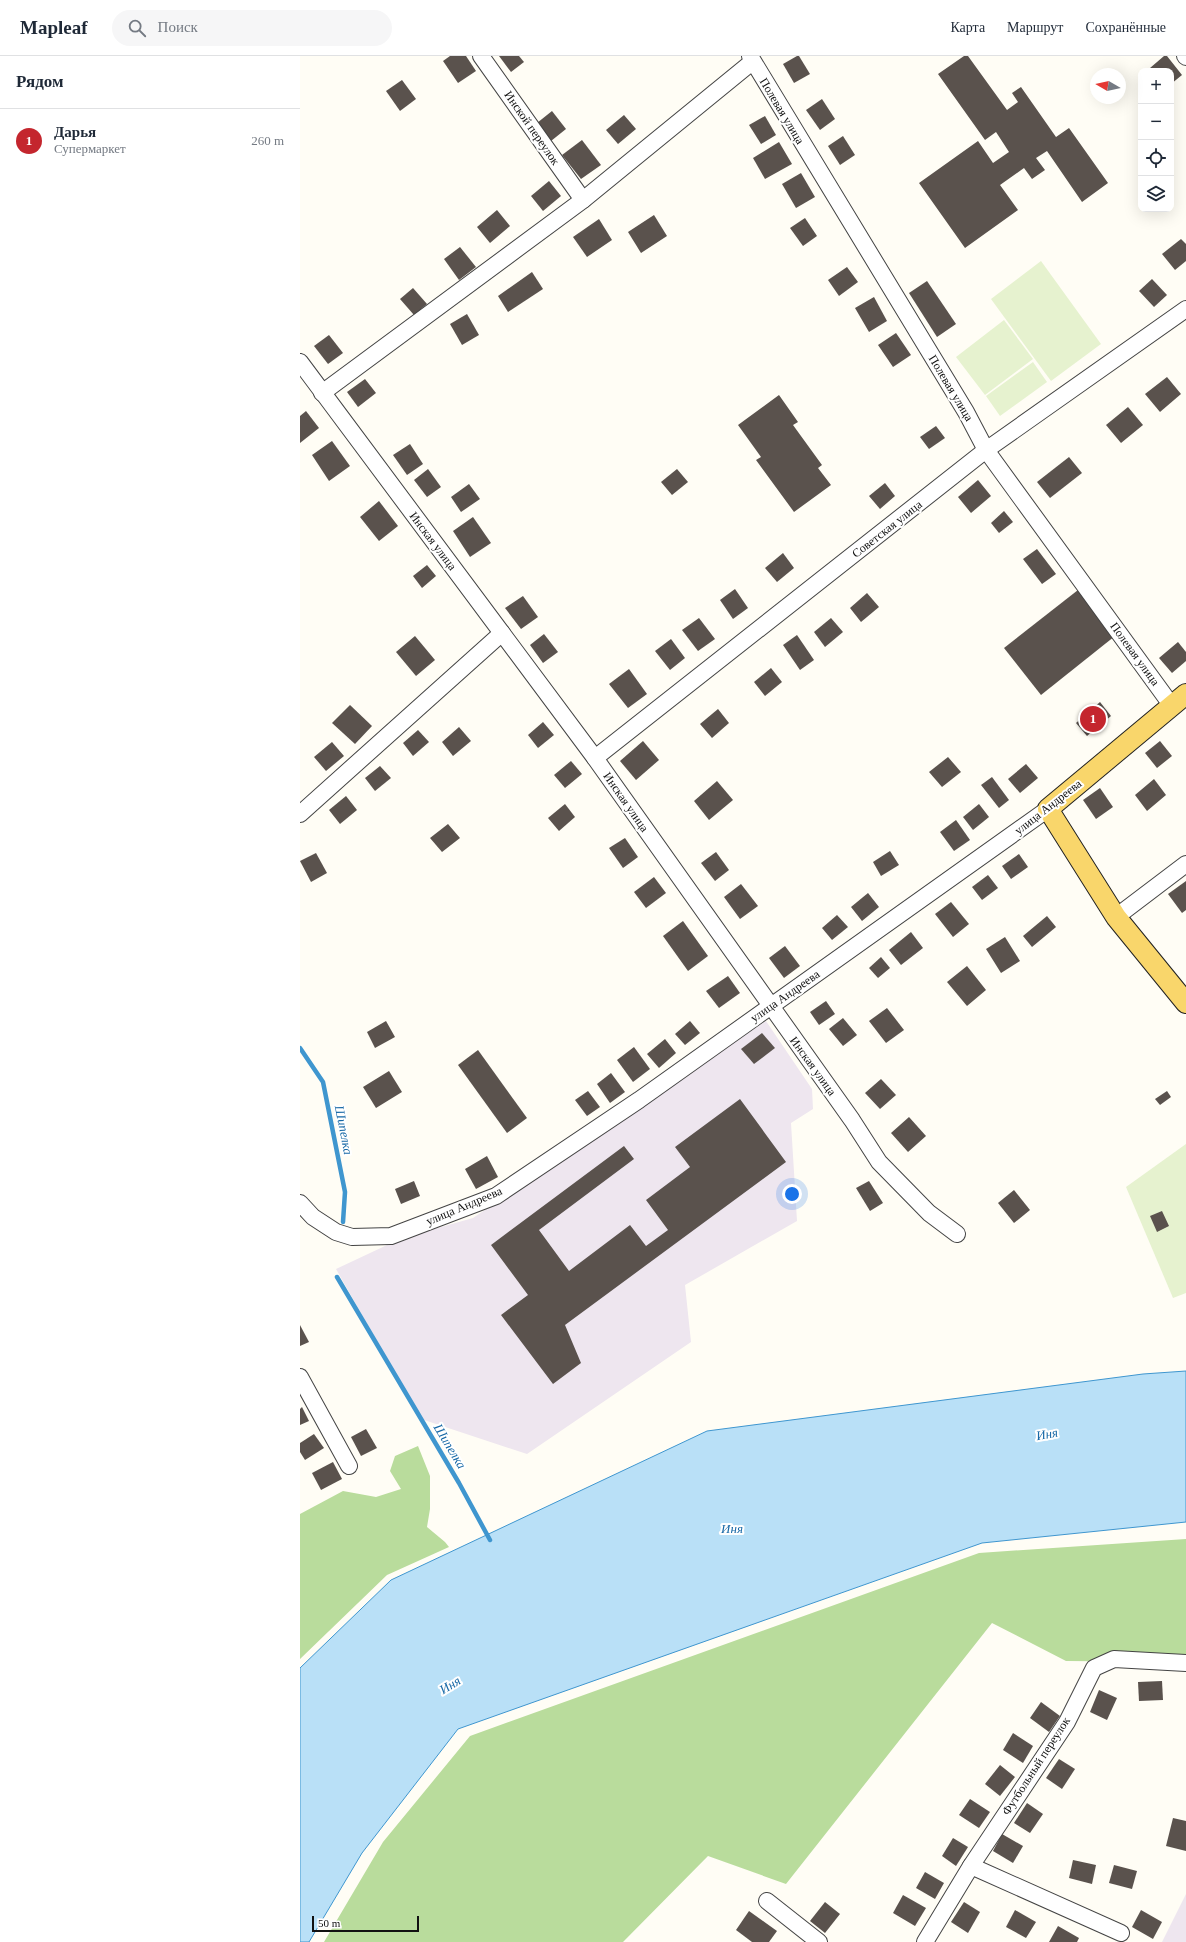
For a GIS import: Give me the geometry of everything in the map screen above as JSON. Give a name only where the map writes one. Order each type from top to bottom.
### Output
[{"type":"main road","name":"улица Андреева","points":[[1048,810],[1179,700]]},
{"type":"main road","points":[[1048,810],[1116,917],[1186,1003]]},
{"type":"street","name":"Инской переулок","points":[[481,56],[582,200]]},
{"type":"street","points":[[322,393],[582,200],[751,59]]},
{"type":"street","name":"Полевая улица","points":[[751,59],[966,412],[986,450],[1179,700]]},
{"type":"street","name":"Советская улица","points":[[595,758],[986,450],[1186,309]]},
{"type":"street","name":"Инская улица","points":[[300,362],[595,758],[770,1007],[852,1120],[879,1162],[929,1212],[957,1234]]},
{"type":"street","points":[[300,814],[502,632]]},
{"type":"street","name":"улица Андреева","points":[[300,1203],[313,1217],[326,1227],[336,1232],[352,1237],[391,1236],[496,1196],[639,1100],[1048,810]]},
{"type":"street","points":[[1116,917],[1186,864]]},
{"type":"street","points":[[300,1377],[349,1466]]},
{"type":"street","name":"Футбольный переулок","points":[[925,1942],[971,1866],[1067,1722],[1094,1668],[1114,1659],[1186,1662]]},
{"type":"street","points":[[971,1866],[1121,1933]]},
{"type":"street","points":[[767,1901],[819,1942]]},
{"type":"shaded area","points":[[766,1021],[812,1089],[813,1109],[791,1123],[797,1221],[685,1285],[691,1342],[527,1454],[421,1419],[336,1269],[402,1238],[473,1218]]},
{"type":"shaded area","points":[[1186,1894],[1186,1942],[1162,1942]]},
{"type":"green space","points":[[1041,261],[1101,344],[1051,381],[991,299]]},
{"type":"green space","points":[[1004,320],[1033,359],[985,395],[956,357]]},
{"type":"green space","points":[[1033,362],[1047,382],[1000,416],[986,396]]},
{"type":"green space","points":[[1186,1144],[1186,1293],[1173,1298],[1126,1187]]},
{"type":"green space","points":[[418,1446],[430,1476],[430,1509],[427,1527],[449,1547],[387,1575],[300,1659],[300,1514],[343,1491],[376,1497],[401,1489],[390,1471],[395,1456]]},
{"type":"green space","points":[[1186,1539],[1186,1662],[1066,1661],[992,1623],[786,1884],[708,1856],[623,1942],[324,1942],[383,1842],[470,1736],[979,1553]]},
{"type":"water","name":"Иня","points":[[1186,1371],[1186,1522],[982,1543],[458,1729],[362,1853],[309,1942],[300,1942],[300,1668],[391,1580],[707,1431],[1143,1374]]},
{"type":"building","points":[[450,56],[466,56],[476,71],[458,83],[443,61]]},
{"type":"building","points":[[499,56],[519,56],[524,62],[511,72]]},
{"type":"building","points":[[799,56],[810,74],[794,83],[783,64]]},
{"type":"building","points":[[964,56],[968,56],[1007,110],[1018,102],[1012,93],[1021,87],[1056,137],[1069,128],[1108,183],[1082,202],[1047,151],[1036,158],[1045,170],[1032,179],[1024,168],[1000,185],[1018,210],[965,248],[919,183],[978,141],[993,163],[1009,152],[996,132],[985,140],[938,74]]},
{"type":"building","points":[[1164,56],[1167,56],[1182,75],[1174,82],[1174,68],[1150,68]]},
{"type":"building","points":[[402,80],[416,99],[400,111],[386,91]]},
{"type":"building","points":[[822,99],[835,119],[820,130],[806,110]]},
{"type":"building","points":[[552,111],[566,129],[551,141],[537,123]]},
{"type":"building","points":[[624,115],[636,129],[618,144],[606,130]]},
{"type":"building","points":[[765,116],[776,135],[761,144],[749,125]]},
{"type":"building","points":[[843,136],[855,155],[840,165],[828,146]]},
{"type":"building","points":[[582,140],[601,165],[581,179],[562,155]]},
{"type":"building","points":[[779,142],[792,164],[765,179],[753,158]]},
{"type":"building","points":[[801,173],[815,197],[796,208],[782,184]]},
{"type":"building","points":[[549,181],[561,196],[543,211],[531,196]]},
{"type":"building","points":[[497,210],[510,226],[490,243],[477,227]]},
{"type":"building","points":[[654,215],[667,236],[641,253],[628,232]]},
{"type":"building","points":[[805,218],[817,236],[803,246],[790,228]]},
{"type":"building","points":[[599,219],[612,240],[587,257],[573,237]]},
{"type":"building","points":[[1181,239],[1186,244],[1186,261],[1175,270],[1162,254]]},
{"type":"building","points":[[460,247],[476,267],[459,280],[444,259]]},
{"type":"building","points":[[847,267],[858,282],[839,296],[828,280]]},
{"type":"building","points":[[532,272],[543,289],[508,312],[498,296]]},
{"type":"building","points":[[1152,279],[1167,295],[1154,307],[1139,291]]},
{"type":"building","points":[[927,281],[956,324],[937,337],[909,293]]},
{"type":"building","points":[[413,288],[427,304],[414,315],[400,299]]},
{"type":"building","points":[[874,297],[887,321],[869,332],[855,308]]},
{"type":"building","points":[[467,314],[479,335],[462,345],[450,324]]},
{"type":"building","points":[[896,333],[911,355],[893,367],[878,345]]},
{"type":"building","points":[[329,335],[343,353],[328,364],[314,346]]},
{"type":"building","points":[[1167,377],[1181,394],[1160,412],[1145,394]]},
{"type":"building","points":[[365,379],[376,393],[358,407],[347,392]]},
{"type":"building","points":[[779,395],[798,422],[793,425],[822,465],[818,468],[831,485],[794,512],[756,460],[761,457],[738,425]]},
{"type":"building","points":[[1128,407],[1143,425],[1121,443],[1106,425]]},
{"type":"building","points":[[306,411],[319,428],[300,443],[300,416]]},
{"type":"building","points":[[936,426],[945,438],[929,449],[920,437]]},
{"type":"building","points":[[332,441],[350,466],[329,481],[312,455]]},
{"type":"building","points":[[410,444],[423,464],[407,475],[393,455]]},
{"type":"building","points":[[1069,457],[1082,473],[1050,498],[1037,482]]},
{"type":"building","points":[[428,469],[441,487],[427,497],[414,480]]},
{"type":"building","points":[[677,469],[688,482],[672,495],[661,482]]},
{"type":"building","points":[[978,480],[991,496],[971,513],[958,497]]},
{"type":"building","points":[[885,483],[895,496],[880,509],[869,496]]},
{"type":"building","points":[[469,484],[480,499],[461,512],[451,497]]},
{"type":"building","points":[[379,501],[398,526],[379,541],[360,517]]},
{"type":"building","points":[[1004,511],[1013,522],[999,533],[991,523]]},
{"type":"building","points":[[473,517],[491,543],[470,557],[453,531]]},
{"type":"building","points":[[1037,549],[1056,574],[1042,584],[1023,559]]},
{"type":"building","points":[[783,553],[794,568],[777,582],[765,568]]},
{"type":"building","points":[[427,565],[436,576],[422,588],[413,576]]},
{"type":"building","points":[[735,589],[748,608],[733,619],[720,600]]},
{"type":"building","points":[[1078,590],[1115,636],[1041,695],[1004,648]]},
{"type":"building","points":[[867,593],[879,607],[861,622],[850,608]]},
{"type":"building","points":[[523,596],[538,617],[521,629],[505,608]]},
{"type":"building","points":[[699,618],[715,639],[698,651],[682,630]]},
{"type":"building","points":[[831,618],[843,632],[825,647],[814,632]]},
{"type":"building","points":[[544,634],[558,652],[543,663],[530,645]]},
{"type":"building","points":[[797,635],[814,660],[800,670],[783,645]]},
{"type":"building","points":[[415,636],[435,660],[416,676],[396,652]]},
{"type":"building","points":[[671,639],[685,658],[670,670],[655,651]]},
{"type":"building","points":[[1178,642],[1186,652],[1186,661],[1172,673],[1159,658]]},
{"type":"building","points":[[771,668],[782,682],[765,696],[754,682]]},
{"type":"building","points":[[629,669],[647,694],[628,708],[609,684]]},
{"type":"building","points":[[1100,702],[1111,716],[1087,736],[1076,723]]},
{"type":"building","points":[[350,705],[372,726],[355,744],[332,723]]},
{"type":"building","points":[[718,709],[729,723],[712,738],[700,724]]},
{"type":"building","points":[[543,722],[554,735],[538,748],[528,735]]},
{"type":"building","points":[[459,727],[471,741],[453,756],[442,742]]},
{"type":"building","points":[[418,730],[429,742],[413,756],[403,743]]},
{"type":"building","points":[[643,741],[659,760],[636,780],[620,761]]},
{"type":"building","points":[[1160,741],[1172,756],[1157,768],[1145,753]]},
{"type":"building","points":[[332,742],[344,756],[326,771],[314,757]]},
{"type":"building","points":[[948,757],[961,772],[942,787],[929,772]]},
{"type":"building","points":[[571,761],[582,774],[565,788],[554,775]]},
{"type":"building","points":[[1026,764],[1038,778],[1020,793],[1008,779]]},
{"type":"building","points":[[380,766],[391,778],[375,791],[365,778]]},
{"type":"building","points":[[992,777],[1009,800],[999,808],[981,785]]},
{"type":"building","points":[[1154,779],[1166,795],[1147,811],[1135,795]]},
{"type":"building","points":[[717,781],[733,800],[709,820],[694,801]]},
{"type":"building","points":[[1100,788],[1113,807],[1096,819],[1083,800]]},
{"type":"building","points":[[346,796],[357,810],[340,824],[329,810]]},
{"type":"building","points":[[565,804],[575,817],[559,831],[548,818]]},
{"type":"building","points":[[979,804],[989,817],[973,830],[963,817]]},
{"type":"building","points":[[956,820],[970,840],[954,851],[940,832]]},
{"type":"building","points":[[448,824],[460,838],[442,852],[430,838]]},
{"type":"building","points":[[625,838],[638,857],[623,868],[609,848]]},
{"type":"building","points":[[890,851],[899,865],[881,876],[873,862]]},
{"type":"building","points":[[716,852],[729,870],[715,881],[701,863]]},
{"type":"building","points":[[316,853],[327,873],[311,882],[300,861]]},
{"type":"building","points":[[1019,854],[1028,867],[1011,879],[1002,866]]},
{"type":"building","points":[[988,875],[998,888],[982,900],[972,887]]},
{"type":"building","points":[[654,877],[666,893],[646,908],[634,892]]},
{"type":"building","points":[[1186,881],[1186,910],[1182,913],[1168,894]]},
{"type":"building","points":[[741,884],[758,906],[740,919],[724,897]]},
{"type":"building","points":[[868,893],[879,907],[862,921],[851,907]]},
{"type":"building","points":[[951,902],[969,924],[953,937],[935,914]]},
{"type":"building","points":[[837,915],[848,927],[832,940],[822,928]]},
{"type":"building","points":[[1047,916],[1056,927],[1032,947],[1023,936]]},
{"type":"building","points":[[683,921],[708,956],[688,971],[663,936]]},
{"type":"building","points":[[911,932],[923,948],[901,965],[889,950]]},
{"type":"building","points":[[1005,937],[1020,961],[1001,973],[986,949]]},
{"type":"building","points":[[785,946],[800,966],[784,978],[769,958]]},
{"type":"building","points":[[881,957],[890,968],[878,978],[869,968]]},
{"type":"building","points":[[967,966],[986,990],[967,1006],[947,982]]},
{"type":"building","points":[[728,976],[740,993],[719,1008],[706,991]]},
{"type":"building","points":[[826,1001],[835,1014],[819,1025],[810,1012]]},
{"type":"building","points":[[887,1008],[904,1030],[886,1043],[869,1021]]},
{"type":"building","points":[[843,1018],[857,1035],[843,1046],[829,1029]]},
{"type":"building","points":[[386,1021],[395,1037],[375,1048],[367,1032]]},
{"type":"building","points":[[690,1021],[700,1033],[685,1045],[675,1034]]},
{"type":"building","points":[[762,1033],[775,1048],[754,1064],[741,1049]]},
{"type":"building","points":[[665,1039],[676,1053],[659,1068],[647,1054]]},
{"type":"building","points":[[634,1047],[650,1069],[633,1082],[617,1060]]},
{"type":"building","points":[[478,1050],[527,1118],[507,1133],[458,1065]]},
{"type":"building","points":[[389,1071],[402,1092],[376,1108],[363,1087]]},
{"type":"building","points":[[611,1073],[625,1092],[610,1103],[597,1084]]},
{"type":"building","points":[[881,1079],[896,1095],[880,1109],[865,1093]]},
{"type":"building","points":[[588,1091],[600,1107],[587,1116],[575,1100]]},
{"type":"building","points":[[1167,1091],[1171,1097],[1160,1105],[1155,1099]]},
{"type":"building","points":[[740,1099],[786,1162],[565,1325],[581,1363],[553,1384],[501,1315],[528,1295],[491,1245],[624,1146],[634,1159],[539,1230],[569,1271],[630,1225],[646,1246],[668,1230],[646,1200],[690,1167],[675,1147]]},
{"type":"building","points":[[909,1117],[926,1136],[908,1152],[891,1133]]},
{"type":"building","points":[[487,1156],[498,1177],[476,1189],[465,1169]]},
{"type":"building","points":[[414,1181],[420,1196],[401,1204],[395,1189]]},
{"type":"building","points":[[869,1181],[883,1203],[870,1211],[856,1188]]},
{"type":"building","points":[[1014,1190],[1030,1210],[1014,1223],[998,1203]]},
{"type":"building","points":[[1162,1211],[1169,1226],[1157,1232],[1150,1216]]},
{"type":"building","points":[[300,1325],[309,1342],[300,1346]]},
{"type":"building","points":[[302,1407],[309,1421],[300,1425],[300,1409]]},
{"type":"building","points":[[366,1429],[377,1448],[361,1456],[351,1437]]},
{"type":"building","points":[[314,1434],[324,1448],[305,1460],[300,1452],[300,1443]]},
{"type":"building","points":[[333,1462],[342,1479],[321,1490],[312,1473]]},
{"type":"building","points":[[1162,1681],[1163,1700],[1139,1701],[1138,1682]]},
{"type":"building","points":[[1099,1690],[1117,1698],[1107,1720],[1090,1712]]},
{"type":"building","points":[[1041,1702],[1060,1716],[1049,1732],[1030,1718]]},
{"type":"building","points":[[1013,1733],[1033,1746],[1023,1763],[1003,1750]]},
{"type":"building","points":[[1059,1759],[1075,1769],[1062,1789],[1046,1778]]},
{"type":"building","points":[[1000,1765],[1015,1777],[1000,1796],[985,1784]]},
{"type":"building","points":[[970,1799],[990,1812],[979,1828],[959,1815]]},
{"type":"building","points":[[1027,1803],[1043,1814],[1030,1833],[1014,1823]]},
{"type":"building","points":[[1173,1818],[1186,1821],[1186,1851],[1166,1846]]},
{"type":"building","points":[[1002,1834],[1023,1846],[1013,1863],[993,1851]]},
{"type":"building","points":[[953,1838],[968,1847],[956,1866],[942,1856]]},
{"type":"building","points":[[1073,1860],[1096,1865],[1092,1884],[1069,1878]]},
{"type":"building","points":[[1114,1865],[1137,1871],[1132,1889],[1109,1883]]},
{"type":"building","points":[[925,1872],[944,1883],[935,1899],[916,1888]]},
{"type":"building","points":[[903,1895],[926,1908],[915,1926],[893,1913]]},
{"type":"building","points":[[825,1902],[840,1914],[825,1933],[810,1921]]},
{"type":"building","points":[[964,1902],[980,1912],[968,1933],[951,1922]]},
{"type":"building","points":[[1015,1910],[1036,1922],[1026,1938],[1006,1927]]},
{"type":"building","points":[[1141,1910],[1162,1922],[1153,1939],[1132,1927]]},
{"type":"building","points":[[749,1911],[777,1931],[769,1942],[752,1942],[736,1930]]},
{"type":"building","points":[[1058,1926],[1079,1938],[1077,1942],[1049,1942]]},
{"type":"waterway","name":"Шипелка","points":[[300,1048],[323,1082],[345,1192],[343,1222]]},
{"type":"waterway","name":"Шипелка","points":[[337,1277],[459,1483],[490,1540]]},
{"type":"place","name":"Дарья","points":[[1093,719]]}]
